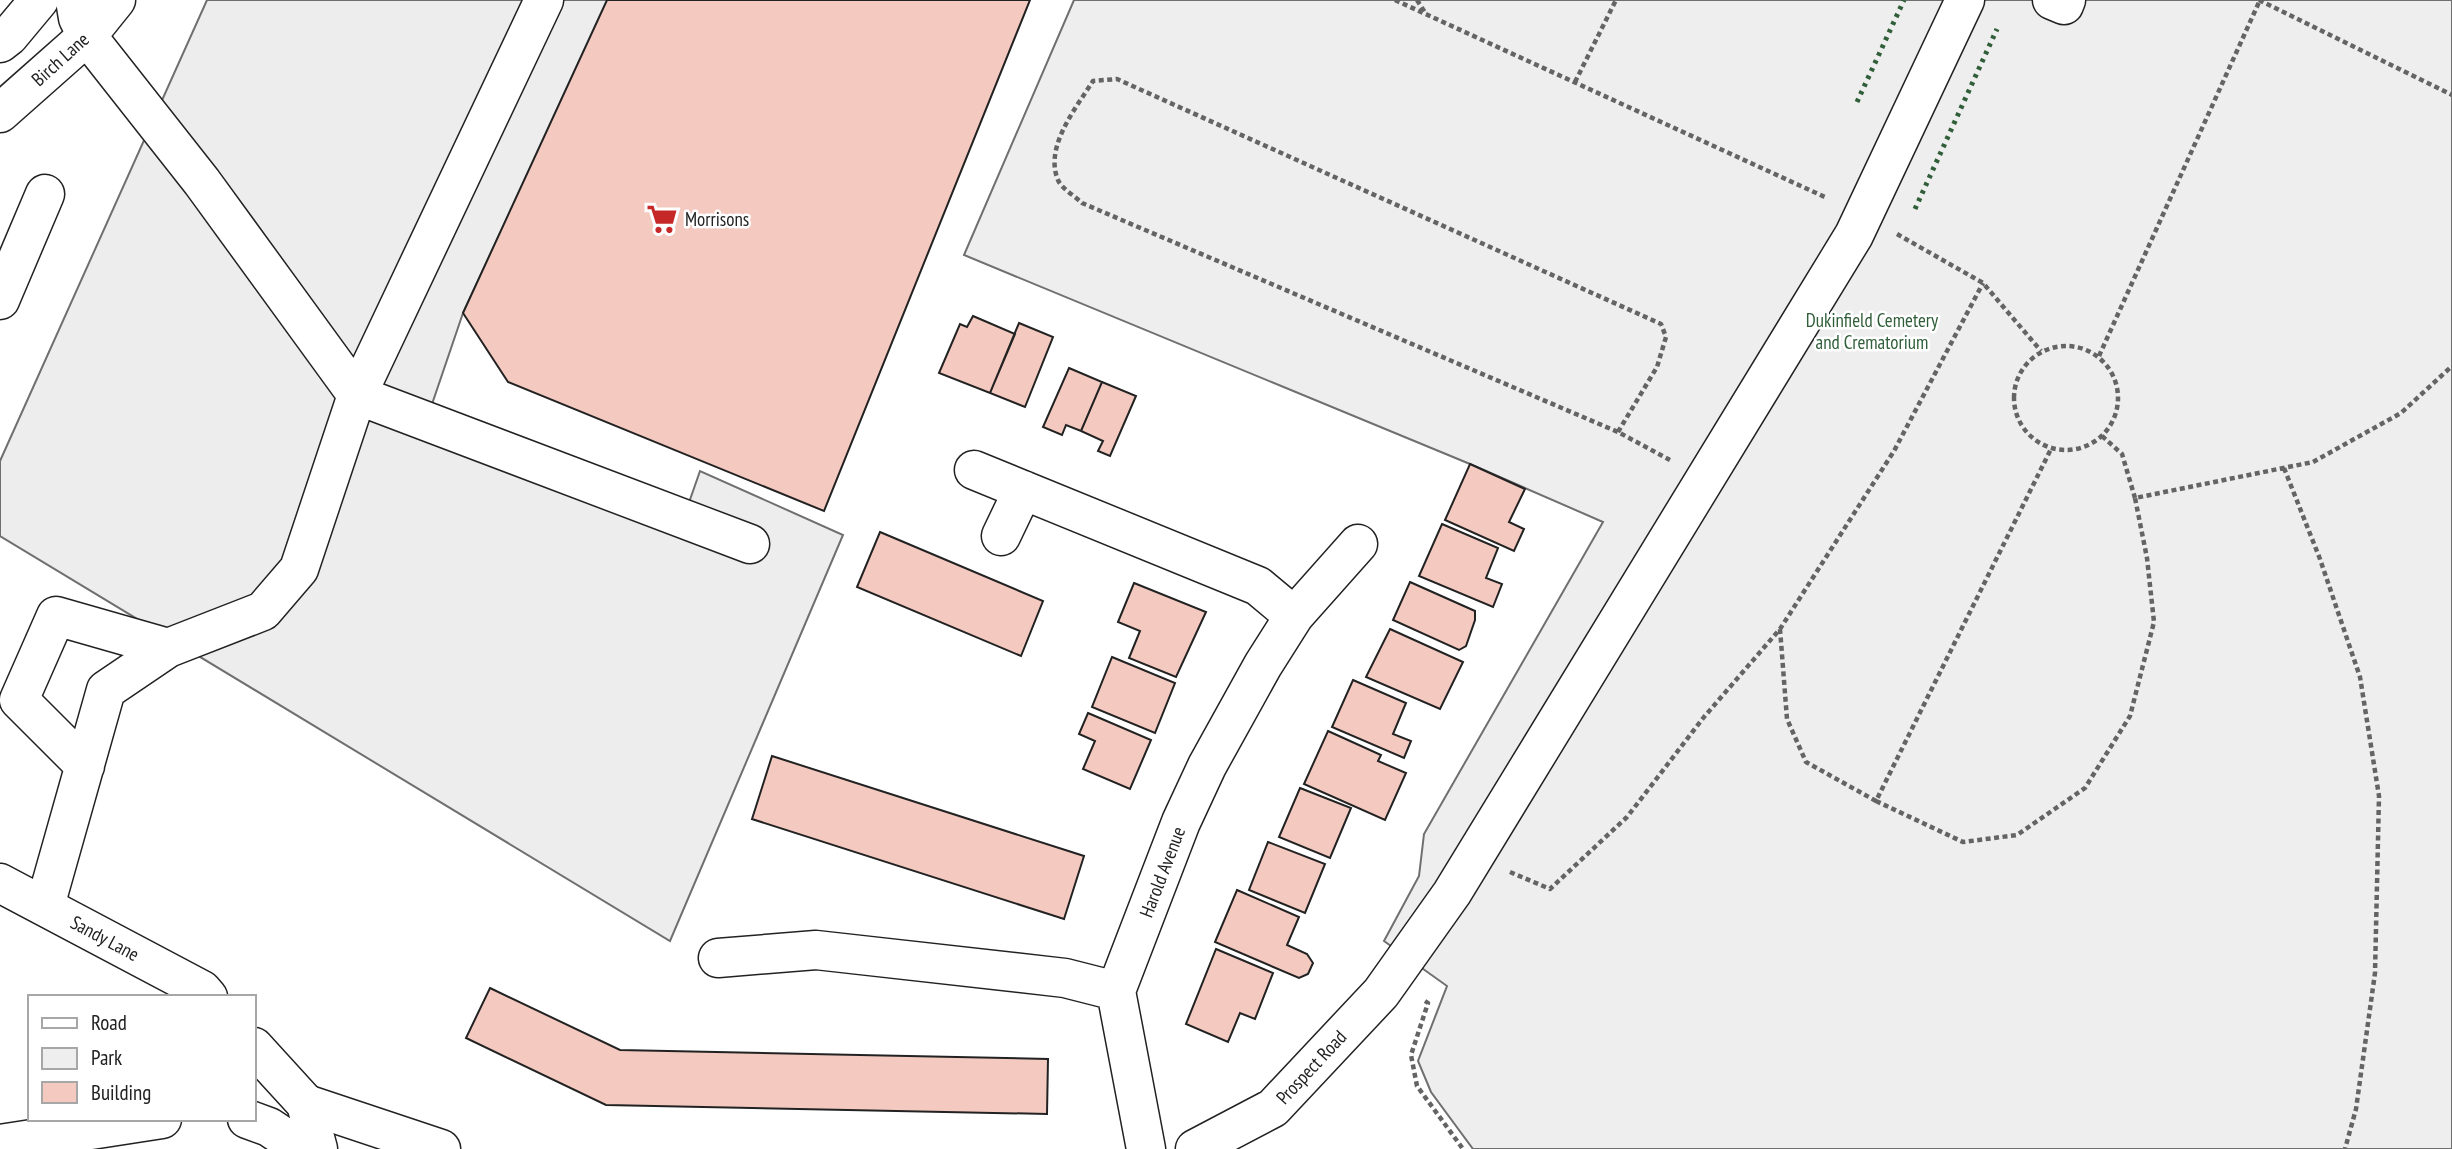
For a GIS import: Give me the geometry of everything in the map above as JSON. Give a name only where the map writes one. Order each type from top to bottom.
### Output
[{"type":"street","points":[[0,43],[39,0]]},
{"type":"street","points":[[75,0],[78,18],[87,36],[202,182],[356,395],[750,544]]},
{"type":"street","name":"Birch Lane","points":[[0,113],[87,36],[116,0]]},
{"type":"street","points":[[45,906],[106,690],[168,648],[263,611],[299,569],[356,395],[544,0]]},
{"type":"street","name":"Prospect Road","points":[[1195,1149],[1273,1108],[1387,985],[1452,893],[1854,235],[1965,0]]},
{"type":"street","points":[[2052,0],[2064,5],[2066,0]]},
{"type":"street","points":[[0,300],[45,194]]},
{"type":"street","points":[[974,470],[1258,586],[1294,616]]},
{"type":"street","points":[[1001,536],[1023,490]]},
{"type":"street","name":"Harold Avenue","points":[[1115,991],[1181,822],[1207,766],[1263,665],[1294,616],[1359,544]]},
{"type":"street","points":[[85,766],[19,699],[56,616],[168,648]]},
{"type":"street","name":"Sandy Lane","points":[[0,883],[204,994]]},
{"type":"street","points":[[718,958],[816,950],[1065,978],[1115,991],[1146,1149]]},
{"type":"street","points":[[256,1049],[306,1104],[318,1149]]},
{"type":"street","points":[[306,1104],[441,1149]]},
{"type":"street","points":[[0,1144],[145,1121]]},
{"type":"street","points":[[252,1121],[269,1127],[302,1149]]},
{"type":"path","points":[[1395,0],[1864,215],[1983,283],[2041,351]]},
{"type":"path","points":[[1417,0],[1427,15]]},
{"type":"path","points":[[1575,82],[1616,0]]},
{"type":"path","points":[[2098,356],[2259,0],[2452,95]]},
{"type":"path","points":[[1618,432],[1657,367],[1666,337],[1661,324],[1117,79],[1093,81],[1059,139],[1054,161],[1059,182],[1082,202],[1618,432],[1705,478]]},
{"type":"path","points":[[1474,857],[1550,889],[1627,817],[1704,718],[1780,629],[1894,452],[1983,283]]},
{"type":"path","points":[[2055,346],[2085,348],[2098,356],[2110,370],[2118,395],[2113,422],[2102,436],[2087,446],[2069,450],[2051,449],[2036,441],[2023,428],[2015,412],[2017,377],[2027,362],[2041,351],[2055,346]]},
{"type":"path","points":[[2135,498],[2312,462],[2401,413],[2452,366]]},
{"type":"path","points":[[1780,629],[1787,719],[1806,762],[1876,802],[1963,842],[2017,835],[2085,788],[2130,716],[2154,622],[2147,558],[2135,498],[2122,454],[2102,436]]},
{"type":"path","points":[[1876,802],[2051,449]]},
{"type":"path","points":[[2284,468],[2320,559],[2360,677],[2379,796],[2375,973],[2356,1109],[2345,1149]]},
{"type":"path","points":[[1387,985],[1429,1003],[1411,1055],[1417,1086],[1463,1149]]},
{"type":"green space","name":"Dukinfield Cemetery and Crematorium","points":[[1074,0],[2452,0],[2452,1149],[1473,1149],[1431,1092],[1418,1061],[1447,986],[1384,941],[1419,876],[1424,834],[1603,522],[1470,464],[964,255]]},
{"type":"shaded area","points":[[207,0],[609,0],[463,313],[429,413],[685,514],[700,471],[843,535],[670,941],[0,536],[0,461]]},
{"type":"building","points":[[607,0],[1030,0],[824,511],[508,382],[463,313]]},
{"type":"building","points":[[973,316],[1015,334],[990,393],[939,373],[960,324],[967,327]]},
{"type":"building","points":[[1019,323],[1053,337],[1025,407],[990,393]]},
{"type":"building","points":[[1069,368],[1102,382],[1081,431],[1066,425],[1062,435],[1043,427]]},
{"type":"building","points":[[1102,382],[1136,396],[1110,456],[1098,451],[1103,441],[1081,431]]},
{"type":"building","points":[[1470,464],[1525,489],[1509,522],[1524,529],[1514,551],[1445,520]]},
{"type":"building","points":[[1442,524],[1498,548],[1486,578],[1502,584],[1493,607],[1419,576]]},
{"type":"building","points":[[880,532],[1043,601],[1021,656],[857,587]]},
{"type":"building","points":[[1410,582],[1475,611],[1475,620],[1466,646],[1459,650],[1393,620]]},
{"type":"building","points":[[1134,583],[1206,612],[1176,677],[1129,658],[1140,631],[1118,622]]},
{"type":"building","points":[[1390,629],[1463,662],[1440,709],[1366,677]]},
{"type":"building","points":[[1112,657],[1175,683],[1155,733],[1092,707]]},
{"type":"building","points":[[1353,680],[1406,703],[1393,734],[1411,741],[1404,758],[1332,727]]},
{"type":"building","points":[[1088,713],[1151,740],[1130,789],[1083,769],[1095,741],[1079,734]]},
{"type":"building","points":[[1328,731],[1381,755],[1378,761],[1406,773],[1385,820],[1304,784]]},
{"type":"building","points":[[772,756],[1084,856],[1064,919],[752,819]]},
{"type":"building","points":[[1300,788],[1351,808],[1330,858],[1279,837]]},
{"type":"building","points":[[1268,842],[1325,864],[1305,913],[1249,890]]},
{"type":"building","points":[[1237,890],[1299,917],[1287,945],[1307,954],[1313,963],[1308,974],[1299,978],[1215,942]]},
{"type":"building","points":[[1216,949],[1273,973],[1255,1019],[1240,1013],[1228,1042],[1186,1024]]},
{"type":"building","points":[[490,988],[620,1050],[1048,1059],[1047,1114],[606,1105],[466,1038]]},
{"type":"hedge","points":[[1857,102],[1904,0]]},
{"type":"hedge","points":[[1915,209],[1997,29]]},
{"type":"place","name":"Morrisons","points":[[662,219]]}]
